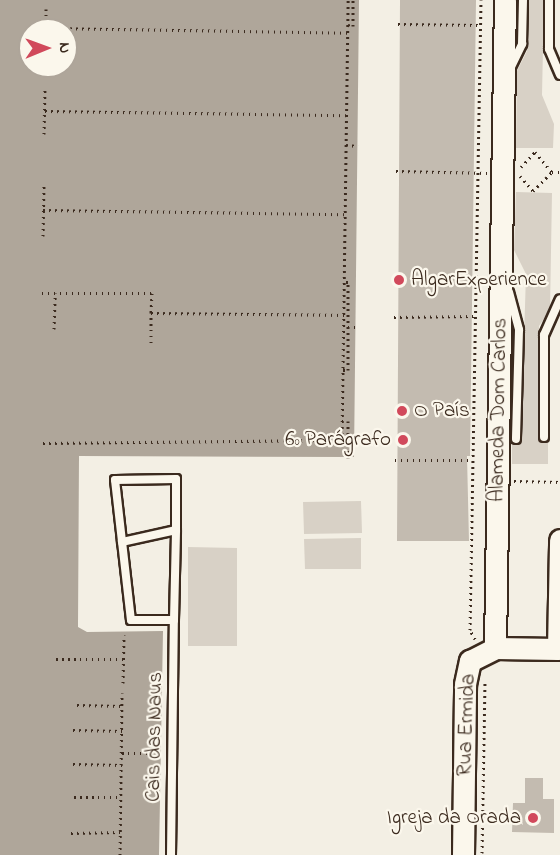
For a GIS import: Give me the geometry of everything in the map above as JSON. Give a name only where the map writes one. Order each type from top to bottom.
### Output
[{"type":"street","name":"Alameda Dom Carlos","points":[[489,650],[501,263],[505,0]]},
{"type":"street","points":[[489,650],[558,649],[560,540]]},
{"type":"street","name":"Rua Ermida","points":[[463,855],[465,684],[470,661],[489,650]]},
{"type":"lane","points":[[503,85],[522,44],[523,0]]},
{"type":"lane","points":[[549,0],[549,49],[560,75]]},
{"type":"lane","points":[[501,263],[519,330],[516,439]]},
{"type":"lane","points":[[544,437],[544,335],[560,299]]},
{"type":"lane","name":"Cais das Naus","points":[[171,855],[176,479],[115,480],[131,620],[174,620]]},
{"type":"lane","points":[[122,542],[176,530]]},
{"type":"path","points":[[43,443],[342,440],[348,0]]},
{"type":"path","points":[[348,25],[353,26],[353,0]]},
{"type":"path","points":[[481,0],[470,630],[489,650]]},
{"type":"path","points":[[46,9],[46,18]]},
{"type":"path","points":[[398,24],[480,25]]},
{"type":"path","points":[[78,29],[348,33]]},
{"type":"path","points":[[44,134],[45,88]]},
{"type":"path","points":[[45,111],[347,115]]},
{"type":"path","points":[[346,145],[358,146]]},
{"type":"path","points":[[552,172],[535,152],[516,171],[533,191],[552,172],[560,172]]},
{"type":"path","points":[[396,171],[477,173]]},
{"type":"path","points":[[43,237],[44,184]]},
{"type":"path","points":[[43,210],[345,214]]},
{"type":"path","points":[[343,370],[348,370],[348,282],[344,282]]},
{"type":"path","points":[[42,293],[152,293],[151,343]]},
{"type":"path","points":[[54,329],[55,293]]},
{"type":"path","points":[[151,313],[344,315]]},
{"type":"path","points":[[394,317],[475,316]]},
{"type":"path","points":[[348,327],[355,327]]},
{"type":"path","points":[[342,421],[348,421],[348,458]]},
{"type":"path","points":[[395,460],[473,460]]},
{"type":"path","points":[[123,682],[124,635]]},
{"type":"path","points":[[56,658],[123,659]]},
{"type":"path","points":[[482,855],[485,678]]},
{"type":"path","points":[[120,855],[122,693]]},
{"type":"path","points":[[78,705],[122,706]]},
{"type":"path","points":[[73,730],[122,731]]},
{"type":"path","points":[[122,753],[163,753]]},
{"type":"path","points":[[73,764],[122,765]]},
{"type":"path","points":[[74,797],[121,797]]},
{"type":"path","points":[[71,833],[120,832]]},
{"type":"shaded area","points":[[0,0],[359,0],[354,457],[79,456],[78,627],[87,632],[163,631],[159,855],[0,855]]},
{"type":"shaded area","points":[[528,0],[544,0],[542,95],[554,124],[553,148],[516,148],[517,71],[527,51]]},
{"type":"shaded area","points":[[516,192],[552,193],[550,310],[539,326],[539,435],[548,435],[548,464],[512,464],[512,435],[521,436],[526,274],[514,250]]},
{"type":"shaded area","points":[[361,501],[362,533],[304,534],[303,502]]},
{"type":"shaded area","points":[[361,538],[361,569],[305,569],[304,539]]},
{"type":"shaded area","points":[[188,547],[237,548],[237,646],[188,646]]},
{"type":"building","points":[[400,0],[476,0],[470,456],[467,456],[469,541],[397,541]]},
{"type":"building","name":"Igreja da Orada","points":[[525,778],[543,778],[543,799],[554,799],[554,833],[512,832],[513,803],[525,803]]},
{"type":"place","name":"AlgarExperience","points":[[399,280]]},
{"type":"place","name":"O País","points":[[402,411]]},
{"type":"place","name":"6º Parágrafo","points":[[403,440]]},
{"type":"place","name":"Igreja da Orada","points":[[533,818]]}]
